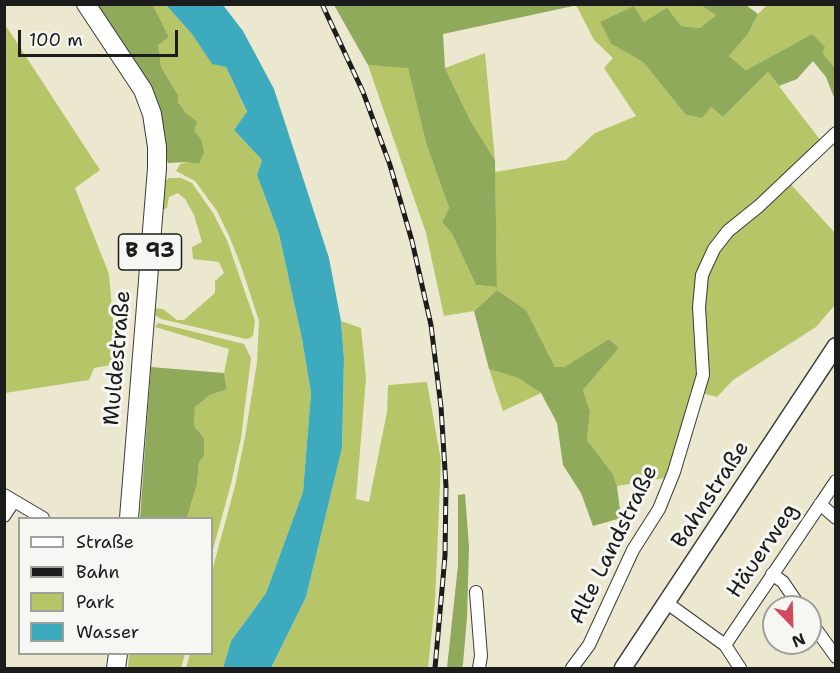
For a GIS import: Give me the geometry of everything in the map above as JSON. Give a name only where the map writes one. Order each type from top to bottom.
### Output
[{"type":"main road","name":"Muldestraße","points":[[86,4],[142,90],[152,114],[157,147],[129,517]]},
{"type":"main road","name":"Bahnstraße","points":[[623,669],[836,346]]},
{"type":"street","name":"Alte Landstraße","points":[[572,669],[589,645],[633,550],[659,509],[674,472],[703,375],[699,307],[702,275],[714,249],[728,231],[759,207],[836,133]]},
{"type":"street","name":"Häuerweg","points":[[725,645],[836,481]]},
{"type":"street","points":[[4,516],[9,498],[40,517]]},
{"type":"street","points":[[820,504],[836,518]]},
{"type":"street","points":[[772,574],[783,582],[792,595]]},
{"type":"street","points":[[476,592],[481,656],[479,669]]},
{"type":"street","points":[[667,603],[725,645],[740,669]]},
{"type":"street","points":[[822,638],[836,657]]},
{"type":"green space","points":[[93,5],[153,5],[169,37],[158,45],[161,67],[178,95],[178,102],[197,122],[194,130],[201,139],[204,152],[199,164],[168,163],[161,142]]},
{"type":"green space","points":[[153,5],[166,5],[192,34],[212,63],[226,67],[247,113],[234,130],[262,160],[257,175],[279,234],[302,339],[311,393],[303,492],[266,593],[231,641],[223,668],[186,668],[190,655],[213,655],[213,567],[235,486],[245,437],[257,362],[259,321],[241,266],[217,211],[195,181],[176,171],[180,164],[187,162],[201,139],[178,102],[178,95],[161,67],[157,45],[169,37]]},
{"type":"green space","points":[[334,5],[578,5],[443,34],[445,68],[470,120],[495,160],[497,287],[476,285],[452,234],[442,222],[449,208],[426,143],[408,68],[368,65]]},
{"type":"green space","points":[[576,5],[700,5],[716,15],[700,28],[644,22],[634,7],[600,22],[611,44],[643,62],[685,114],[711,107],[723,117],[768,72],[821,141],[785,178],[835,233],[835,305],[816,327],[733,380],[717,397],[691,390],[687,412],[665,478],[617,486],[613,474],[587,440],[590,411],[583,390],[619,348],[609,339],[564,367],[555,367],[526,310],[497,290],[474,311],[444,316],[426,233],[368,65],[408,67],[426,143],[449,208],[442,222],[452,234],[476,285],[497,287],[495,172],[566,160],[595,133],[636,116],[604,68],[613,58],[594,40]]},
{"type":"green space","points":[[700,5],[746,5],[758,14],[748,34],[729,56],[746,70],[812,34],[825,47],[822,53],[835,68],[835,100],[826,77],[813,61],[797,79],[779,86],[768,72],[723,117],[711,107],[702,118],[685,114],[643,62],[611,44],[600,22],[634,6],[644,22],[667,8],[681,26],[700,28],[716,15]]},
{"type":"green space","points":[[767,5],[835,5],[835,68],[821,53],[812,34],[746,70],[729,56],[748,34],[758,14]]},
{"type":"green space","points":[[4,23],[100,170],[75,188],[109,274],[117,364],[94,368],[89,380],[5,393]]},
{"type":"green space","points":[[485,53],[495,160],[470,120],[445,68]]},
{"type":"green space","points":[[169,178],[181,178],[192,183],[213,213],[227,240],[255,321],[253,336],[250,338],[246,339],[161,319],[153,314],[154,308],[163,309],[177,320],[184,320],[215,293],[215,281],[224,273],[219,262],[193,259],[192,247],[202,242],[194,215],[185,199],[178,193],[169,197],[167,208],[162,210],[165,181]]},
{"type":"green space","points":[[497,290],[526,310],[555,367],[564,367],[609,339],[619,348],[583,390],[590,411],[587,440],[613,474],[621,518],[593,526],[581,493],[563,465],[557,423],[541,393],[518,378],[489,369],[474,311]]},
{"type":"green space","points":[[341,321],[361,328],[366,378],[356,499],[369,502],[387,412],[388,385],[427,382],[441,461],[435,602],[428,668],[271,668],[306,597],[342,448],[344,358]]},
{"type":"green space","points":[[158,323],[244,344],[251,358],[241,438],[213,549],[213,517],[187,517],[197,484],[204,438],[194,426],[195,407],[210,395],[227,388],[224,373],[229,349],[155,327]]},
{"type":"green space","points":[[151,367],[224,373],[227,389],[210,395],[195,407],[194,426],[204,438],[204,455],[199,462],[197,484],[187,517],[140,517]]},
{"type":"green space","points":[[489,369],[518,378],[541,393],[503,411]]},
{"type":"green space","points":[[465,494],[469,547],[463,664],[462,668],[447,668],[458,565],[458,495]]},
{"type":"green space","points":[[129,655],[185,655],[181,668],[128,668]]},
{"type":"water","points":[[166,5],[223,5],[243,31],[274,89],[329,258],[341,321],[344,358],[342,448],[306,597],[271,668],[223,668],[231,641],[266,593],[303,492],[311,393],[302,339],[279,234],[257,175],[262,160],[234,130],[247,112],[226,67],[212,64],[192,34]]},
{"type":"railway","points":[[322,4],[363,92],[390,165],[412,241],[431,325],[441,407],[446,486],[445,556],[435,668]]}]
